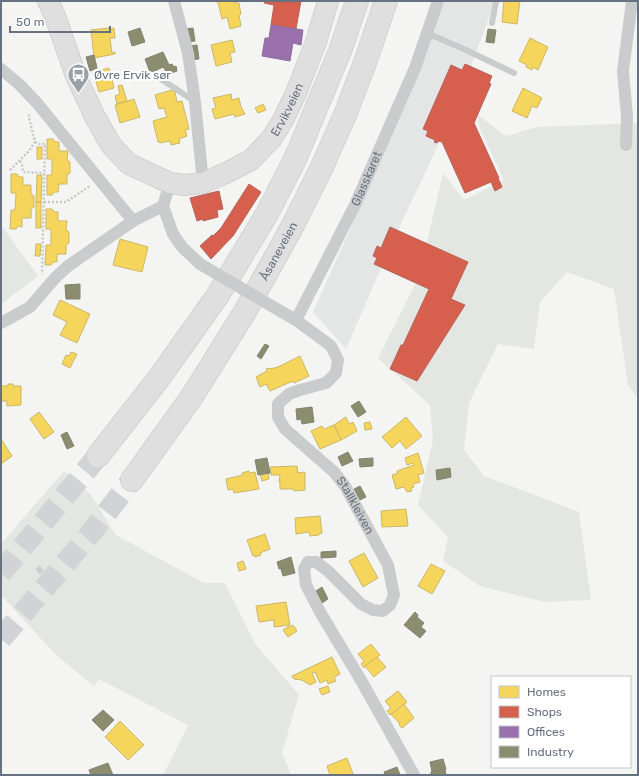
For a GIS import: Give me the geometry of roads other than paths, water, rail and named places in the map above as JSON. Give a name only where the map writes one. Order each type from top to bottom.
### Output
[{"type":"highway","points":[[98,456],[159,378],[218,295],[268,212],[299,151],[340,51],[356,1]]},
{"type":"highway","name":"Åsaneveien","points":[[132,480],[191,398],[246,310],[291,229],[321,169],[345,115],[386,1]]},
{"type":"main road","name":"Ervikveien","points":[[48,1],[55,16],[76,76],[110,144],[129,164],[170,183],[186,185],[203,183],[251,160],[272,138],[283,120],[296,93],[316,42],[328,1]]},
{"type":"street","points":[[174,1],[188,53],[195,102],[203,183]]},
{"type":"street","name":"Glasskaret","points":[[296,320],[355,205],[415,68],[438,1]]},
{"type":"street","points":[[626,145],[627,116],[623,71],[632,1]]},
{"type":"street","points":[[1,69],[19,84],[37,103],[133,221]]},
{"type":"street","points":[[1,323],[30,307],[56,277],[68,266],[133,221],[163,206],[170,183]]},
{"type":"street","name":"Stallkleiven","points":[[163,206],[173,234],[182,247],[200,264],[296,320],[331,346],[338,360],[336,373],[326,383],[289,394],[278,404],[278,417],[285,429],[334,472],[345,486],[388,565],[394,594],[390,605],[383,611],[373,610],[361,604],[328,571],[316,562],[308,562],[304,569],[306,585],[414,775]]},
{"type":"lane","points":[[492,23],[496,1]]},
{"type":"lane","points":[[427,33],[514,73]]},
{"type":"lane","points":[[160,76],[161,79],[195,102]]},
{"type":"tunnel","points":[[1,573],[98,456]]},
{"type":"tunnel","points":[[1,639],[90,534],[132,480]]},
{"type":"place","name":"Øvre Ervik sør","points":[[79,94]]}]
